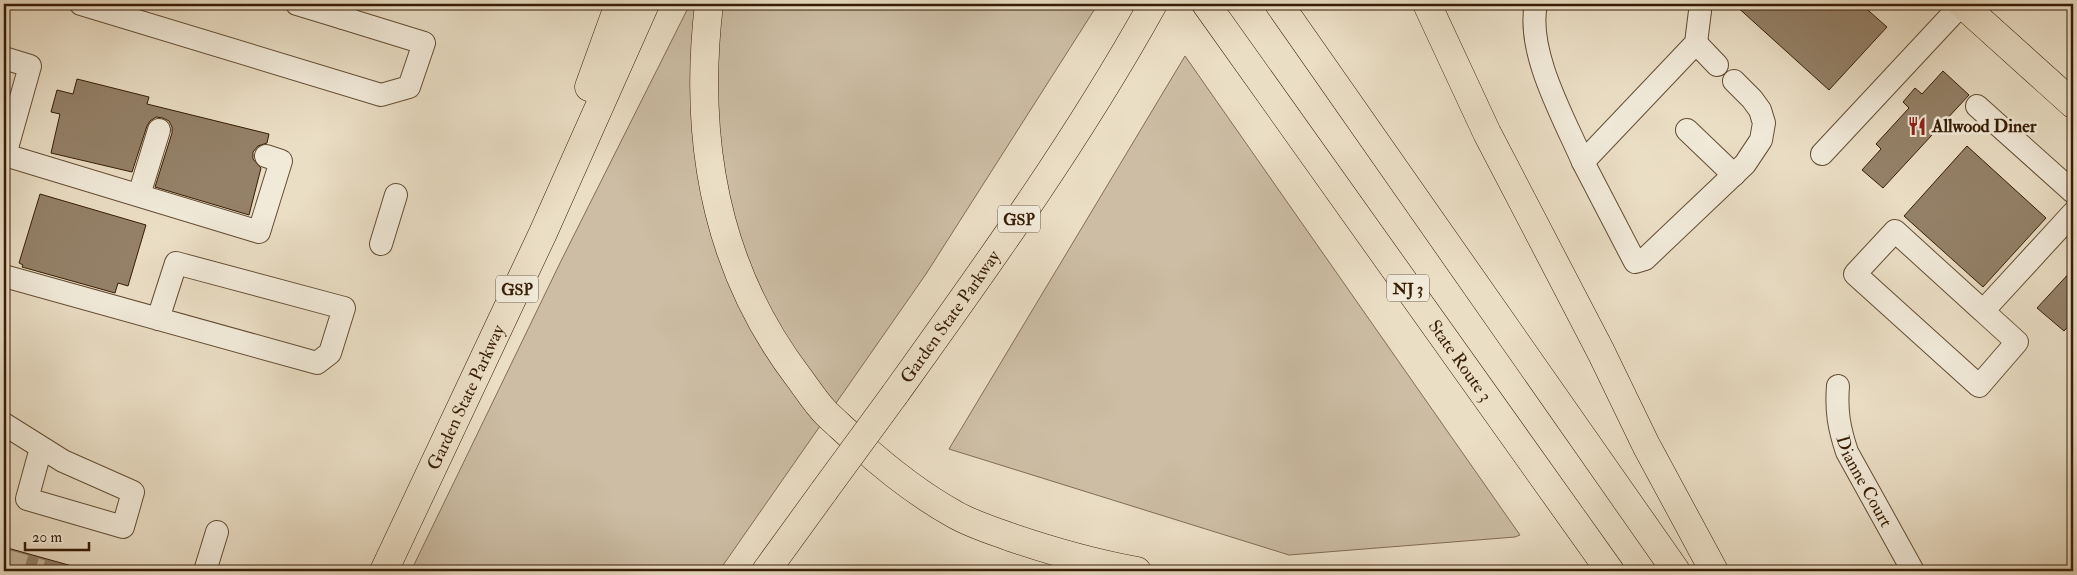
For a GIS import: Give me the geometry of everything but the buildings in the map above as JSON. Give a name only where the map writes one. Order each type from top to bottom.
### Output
[{"type":"main road","points":[[516,290],[619,4]]},
{"type":"main road","name":"Garden State Parkway","points":[[384,571],[516,290],[645,4]]},
{"type":"main road","points":[[709,4],[706,34],[704,108],[711,176],[725,234],[735,263],[760,319],[777,350],[825,412],[895,476],[924,496],[956,515],[995,532],[1050,551],[1137,571]]},
{"type":"main road","name":"Garden State Parkway","points":[[766,571],[895,394],[1062,155],[1153,4]]},
{"type":"main road","name":"State Route 3","points":[[1206,4],[1610,571]]},
{"type":"main road","points":[[1279,4],[1676,571]]},
{"type":"main road","points":[[1428,4],[1487,133],[1646,444],[1714,571]]},
{"type":"main road","points":[[1962,4],[2073,104]]},
{"type":"street","points":[[81,4],[381,95],[409,87],[424,43],[345,11],[297,4]]},
{"type":"street","points":[[1536,4],[1534,14],[1538,56],[1546,78],[1584,162],[1635,262],[1645,259],[1740,169],[1760,140],[1764,124],[1760,110],[1734,81]]},
{"type":"street","points":[[1822,154],[1962,4]]},
{"type":"street","points":[[1584,162],[1696,43],[1699,6]]},
{"type":"street","points":[[1696,43],[1717,65]]},
{"type":"street","points":[[4,58],[30,66],[5,154],[259,232],[258,207],[273,159]]},
{"type":"street","points":[[1977,106],[2073,192]]},
{"type":"street","points":[[139,195],[159,130]]},
{"type":"street","points":[[1687,130],[1740,169]]},
{"type":"street","points":[[381,244],[396,195]]},
{"type":"street","points":[[1983,311],[2073,213]]},
{"type":"street","points":[[1895,231],[1983,311],[2017,342],[1978,386],[1855,274],[1895,231]]},
{"type":"street","points":[[4,276],[158,320],[317,363],[330,354],[344,308],[176,263],[158,320]]},
{"type":"street","name":"Dianne Court","points":[[1838,386],[1836,410],[1840,432],[1847,452],[1914,571]]},
{"type":"street","points":[[4,424],[63,461],[133,492],[123,527],[27,499],[41,448]]},
{"type":"street","points":[[205,571],[217,532]]},
{"type":"shaded area","points":[[690,4],[1098,4],[926,274],[719,571],[411,571],[561,261]]},
{"type":"shaded area","points":[[1185,56],[1520,535],[1515,537],[1289,555],[949,449]]},
{"type":"tunnel","points":[[4,560],[42,571]]},
{"type":"place","name":"Allwood Diner","points":[[1917,126]]}]
